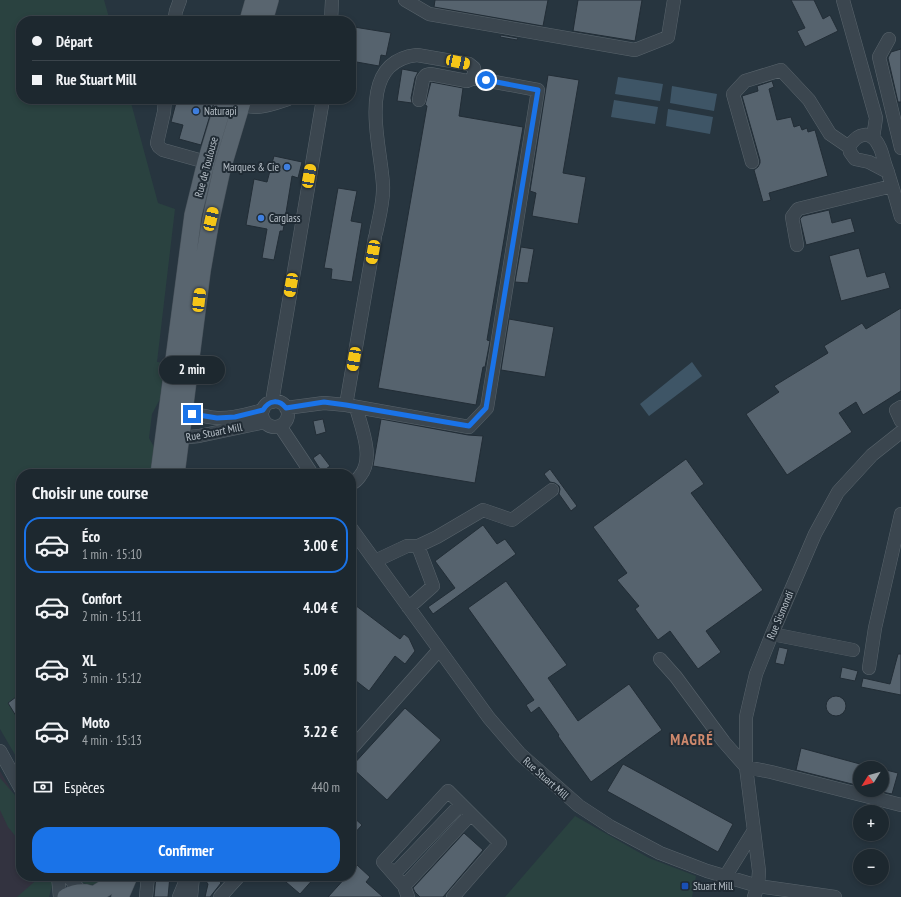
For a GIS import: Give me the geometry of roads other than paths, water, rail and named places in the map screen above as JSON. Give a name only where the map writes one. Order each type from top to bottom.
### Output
[{"type":"main road","points":[[249,16],[254,0]]},
{"type":"main road","points":[[265,16],[270,0]]},
{"type":"main road","name":"Rue de Toulouse","points":[[159,469],[170,430],[193,215],[206,162],[223,104]]},
{"type":"main road","name":"Rue de Toulouse","points":[[175,469],[170,430],[184,413],[202,271],[211,219],[222,169],[239,104]]},
{"type":"main road","points":[[85,895],[116,881]]},
{"type":"main road","points":[[120,897],[127,881]]},
{"type":"street","points":[[175,16],[180,0]]},
{"type":"street","points":[[331,16],[332,0]]},
{"type":"street","points":[[405,0],[429,14],[635,50],[668,37],[674,0]]},
{"type":"street","points":[[843,0],[876,118],[873,138]]},
{"type":"street","points":[[889,39],[879,57],[901,148]]},
{"type":"street","points":[[356,481],[366,466],[368,454],[351,406],[383,186],[375,108],[382,76],[389,68],[402,59],[417,55],[469,64],[474,68],[475,74],[473,78]]},
{"type":"street","points":[[752,162],[733,94],[745,81],[781,70],[808,100],[830,134],[849,147],[850,152],[855,158],[869,162],[893,178]]},
{"type":"street","points":[[286,408],[324,402],[469,426],[486,408],[538,90],[473,78],[467,81],[430,74],[426,75],[423,79],[419,100]]},
{"type":"street","points":[[165,104],[157,142],[159,147],[163,150],[206,162]]},
{"type":"street","points":[[246,104],[253,107],[265,107],[274,104]]},
{"type":"street","points":[[267,411],[280,403],[286,408],[288,416],[280,426],[272,426],[267,411],[322,104]]},
{"type":"street","points":[[849,147],[859,135],[867,135],[873,138],[879,146],[893,178],[901,217]]},
{"type":"street","points":[[797,246],[792,217],[798,209],[893,178]]},
{"type":"street","points":[[901,407],[896,410],[901,421]]},
{"type":"street","name":"Rue Stuart Mill","points":[[184,413],[217,418],[235,417],[267,411]]},
{"type":"street","name":"Rue Stuart Mill","points":[[170,430],[267,411]]},
{"type":"street","points":[[280,426],[309,469]]},
{"type":"street","name":"Rue Sismondi","points":[[756,891],[759,871],[746,767],[746,717],[756,674],[815,534],[838,492],[872,455],[898,440]]},
{"type":"street","points":[[375,561],[407,546],[418,546],[437,537],[483,510],[512,520],[552,490]]},
{"type":"street","points":[[869,668],[875,628],[901,514]]},
{"type":"street","name":"Rue Stuart Mill","points":[[356,535],[488,718],[520,754],[569,798],[611,827],[660,853],[725,877],[756,891],[835,897]]},
{"type":"street","points":[[408,607],[433,586],[418,546]]},
{"type":"street","points":[[770,638],[794,639],[853,650]]},
{"type":"street","points":[[356,743],[439,650]]},
{"type":"street","points":[[660,659],[676,676],[724,742],[746,767],[901,804]]},
{"type":"street","points":[[0,752],[4,765],[16,782]]},
{"type":"street","points":[[453,897],[500,843],[448,790],[383,862],[406,891],[471,814]]},
{"type":"street","points":[[394,874],[461,804]]},
{"type":"street","points":[[725,877],[753,832]]},
{"type":"street","points":[[58,881],[60,897]]},
{"type":"street","points":[[72,881],[85,895]]},
{"type":"street","points":[[146,897],[148,881]]},
{"type":"street","points":[[179,897],[185,881]]},
{"type":"street","points":[[191,897],[193,881]]},
{"type":"street","points":[[223,893],[234,881]]},
{"type":"place","name":"Naturapi","points":[[196,111]]},
{"type":"place","name":"Marques & Cie","points":[[287,167]]},
{"type":"place","name":"Carglass","points":[[261,218]]},
{"type":"place","name":"Stuart Mill","points":[[685,886]]},
{"type":"district","name":"MAGRÉ","points":[[692,739]]}]
